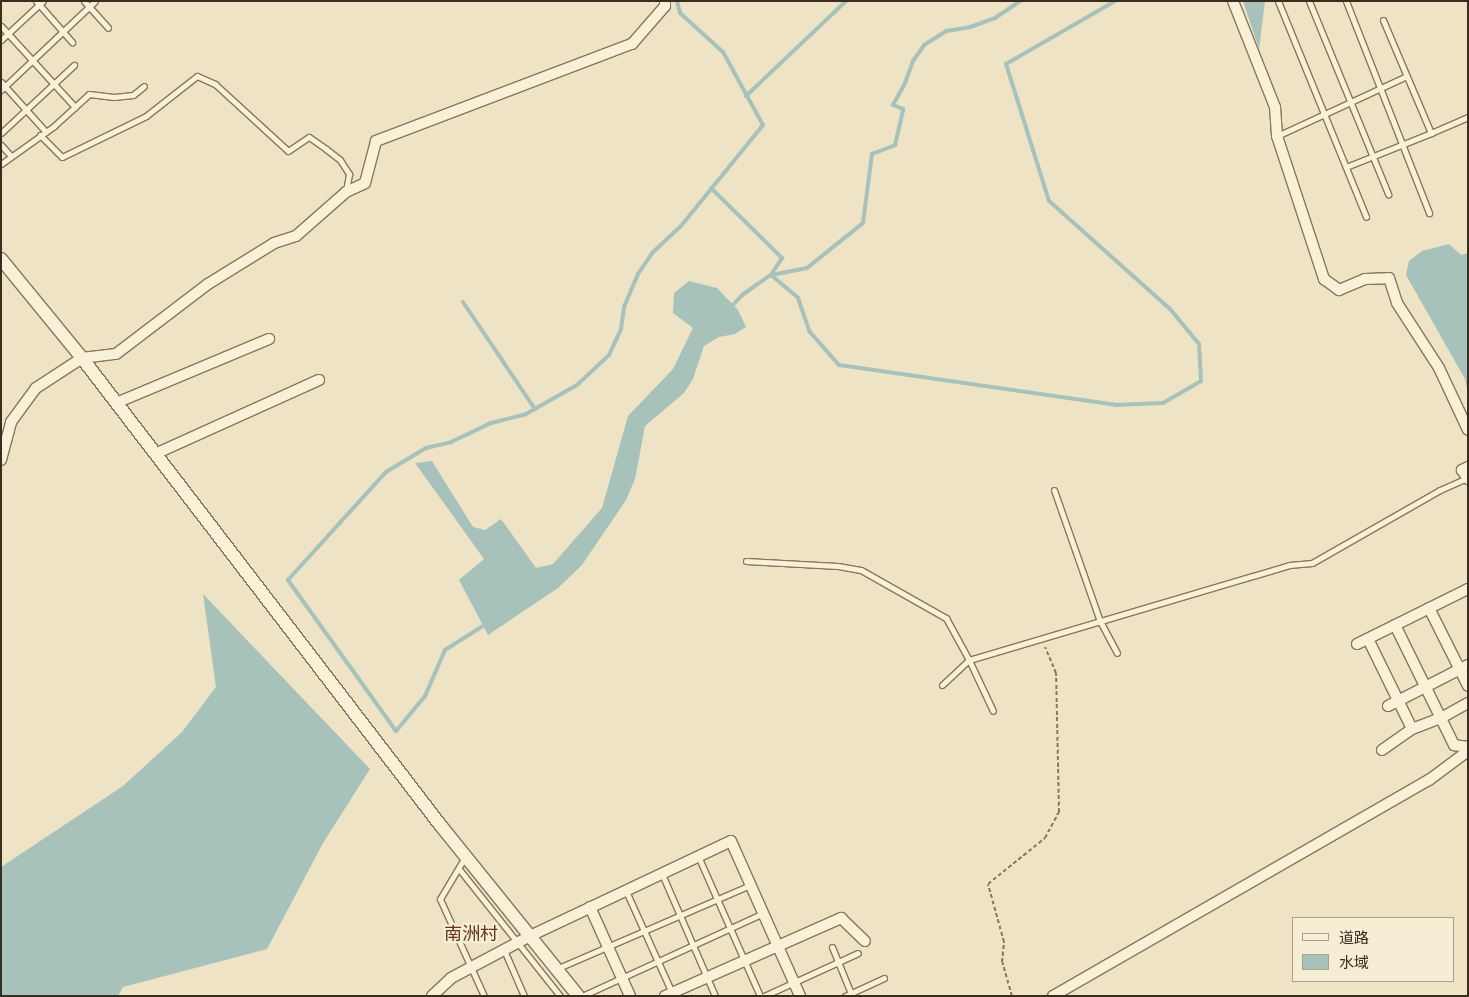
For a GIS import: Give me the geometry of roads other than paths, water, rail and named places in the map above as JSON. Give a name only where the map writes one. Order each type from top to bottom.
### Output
[{"type":"street","points":[[1,460],[11,422],[36,388],[82,358],[116,354],[208,284],[274,243],[296,236],[346,192],[365,183],[376,141],[632,44],[665,6],[665,1]]},
{"type":"street","points":[[1233,1],[1275,108],[1278,136],[1324,279],[1339,290],[1365,279],[1389,278],[1397,303],[1439,368],[1468,430]]},
{"type":"street","points":[[1,259],[82,358],[466,856],[556,969],[578,993]]},
{"type":"street","points":[[116,403],[269,339]]},
{"type":"street","points":[[155,454],[319,380]]},
{"type":"street","points":[[1467,478],[1462,470],[1468,467]]},
{"type":"street","points":[[1357,644],[1429,608],[1466,593]]},
{"type":"street","points":[[1429,608],[1464,667],[1468,686]]},
{"type":"street","points":[[1396,625],[1454,745],[1468,747]]},
{"type":"street","points":[[1368,639],[1412,729]]},
{"type":"street","points":[[1388,706],[1464,667]]},
{"type":"street","points":[[1382,750],[1412,729],[1441,718],[1468,702]]},
{"type":"street","points":[[1052,996],[1429,780],[1468,751]]},
{"type":"street","points":[[432,996],[451,978],[518,942],[731,840],[800,996]]},
{"type":"street","points":[[590,907],[630,996]]},
{"type":"street","points":[[670,995],[841,918],[864,941]]},
{"type":"lane","points":[[84,1],[108,28]]},
{"type":"lane","points":[[46,132],[3,86],[95,1]]},
{"type":"lane","points":[[1278,1],[1366,217]]},
{"type":"lane","points":[[1309,1],[1388,194]]},
{"type":"lane","points":[[1346,1],[1429,213]]},
{"type":"lane","points":[[1,40],[39,2],[72,42]]},
{"type":"lane","points":[[1383,20],[1431,133]]},
{"type":"lane","points":[[1,26],[75,107]]},
{"type":"lane","points":[[1,133],[74,65]]},
{"type":"lane","points":[[40,136],[62,157],[146,116],[197,76],[215,84],[288,151],[309,137],[326,149],[340,160],[349,174],[346,192]]},
{"type":"lane","points":[[1278,136],[1407,76]]},
{"type":"lane","points":[[1,164],[46,132],[89,94],[114,97],[133,95],[144,86]]},
{"type":"lane","points":[[1346,167],[1468,117]]},
{"type":"lane","points":[[1,145],[11,156]]},
{"type":"lane","points":[[942,685],[969,660],[1290,565],[1312,563],[1440,490],[1467,478]]},
{"type":"lane","points":[[1054,490],[1100,621],[1117,653]]},
{"type":"lane","points":[[746,561],[838,566],[861,570],[946,618],[969,660],[993,711]]},
{"type":"lane","points":[[466,856],[440,899],[484,996]]},
{"type":"lane","points":[[698,856],[760,996]]},
{"type":"lane","points":[[458,868],[559,995],[578,993],[622,978],[763,913]]},
{"type":"lane","points":[[662,873],[715,996]]},
{"type":"lane","points":[[556,969],[750,884]]},
{"type":"lane","points":[[626,890],[658,961],[670,995]]},
{"type":"lane","points":[[832,947],[849,995],[884,978]]},
{"type":"lane","points":[[504,950],[524,996]]},
{"type":"lane","points":[[764,996],[858,953]]},
{"type":"water","points":[[1243,1],[1265,1],[1259,49]]},
{"type":"water","points":[[1449,244],[1461,255],[1468,253],[1468,394],[1465,379],[1406,275],[1409,261],[1422,251]]},
{"type":"water","points":[[689,281],[717,288],[738,310],[746,327],[735,334],[719,337],[704,346],[693,379],[684,393],[645,426],[635,479],[626,500],[582,565],[558,588],[488,635],[459,580],[484,559],[415,463],[432,461],[473,527],[485,530],[501,519],[536,568],[553,564],[602,508],[628,416],[673,369],[693,328],[673,313],[674,293]]},
{"type":"water","points":[[203,594],[370,769],[323,843],[267,949],[123,987],[118,996],[1,996],[1,867],[123,786],[182,732],[216,687]]},
{"type":"waterway","points":[[486,624],[445,650],[425,696],[396,731],[288,580],[386,472],[426,448],[451,442],[491,423],[526,414],[577,385],[609,355],[621,329],[624,307],[638,274],[652,253],[681,226],[763,125],[723,52],[680,13],[677,1]]},
{"type":"waterway","points":[[746,96],[846,1]]},
{"type":"waterway","points":[[711,188],[782,258],[771,275],[807,268],[863,223],[872,154],[895,145],[903,109],[893,105],[905,83],[913,61],[924,45],[946,31],[970,27],[995,18],[1020,1]]},
{"type":"waterway","points":[[731,307],[742,295],[771,275],[798,298],[810,332],[839,365],[1115,405],[1163,403],[1201,381],[1199,344],[1170,309],[1049,201],[1006,64],[1115,1]]},
{"type":"waterway","points":[[463,302],[535,409]]},
{"type":"district","name":"南洲村","points":[[471,934]]}]
